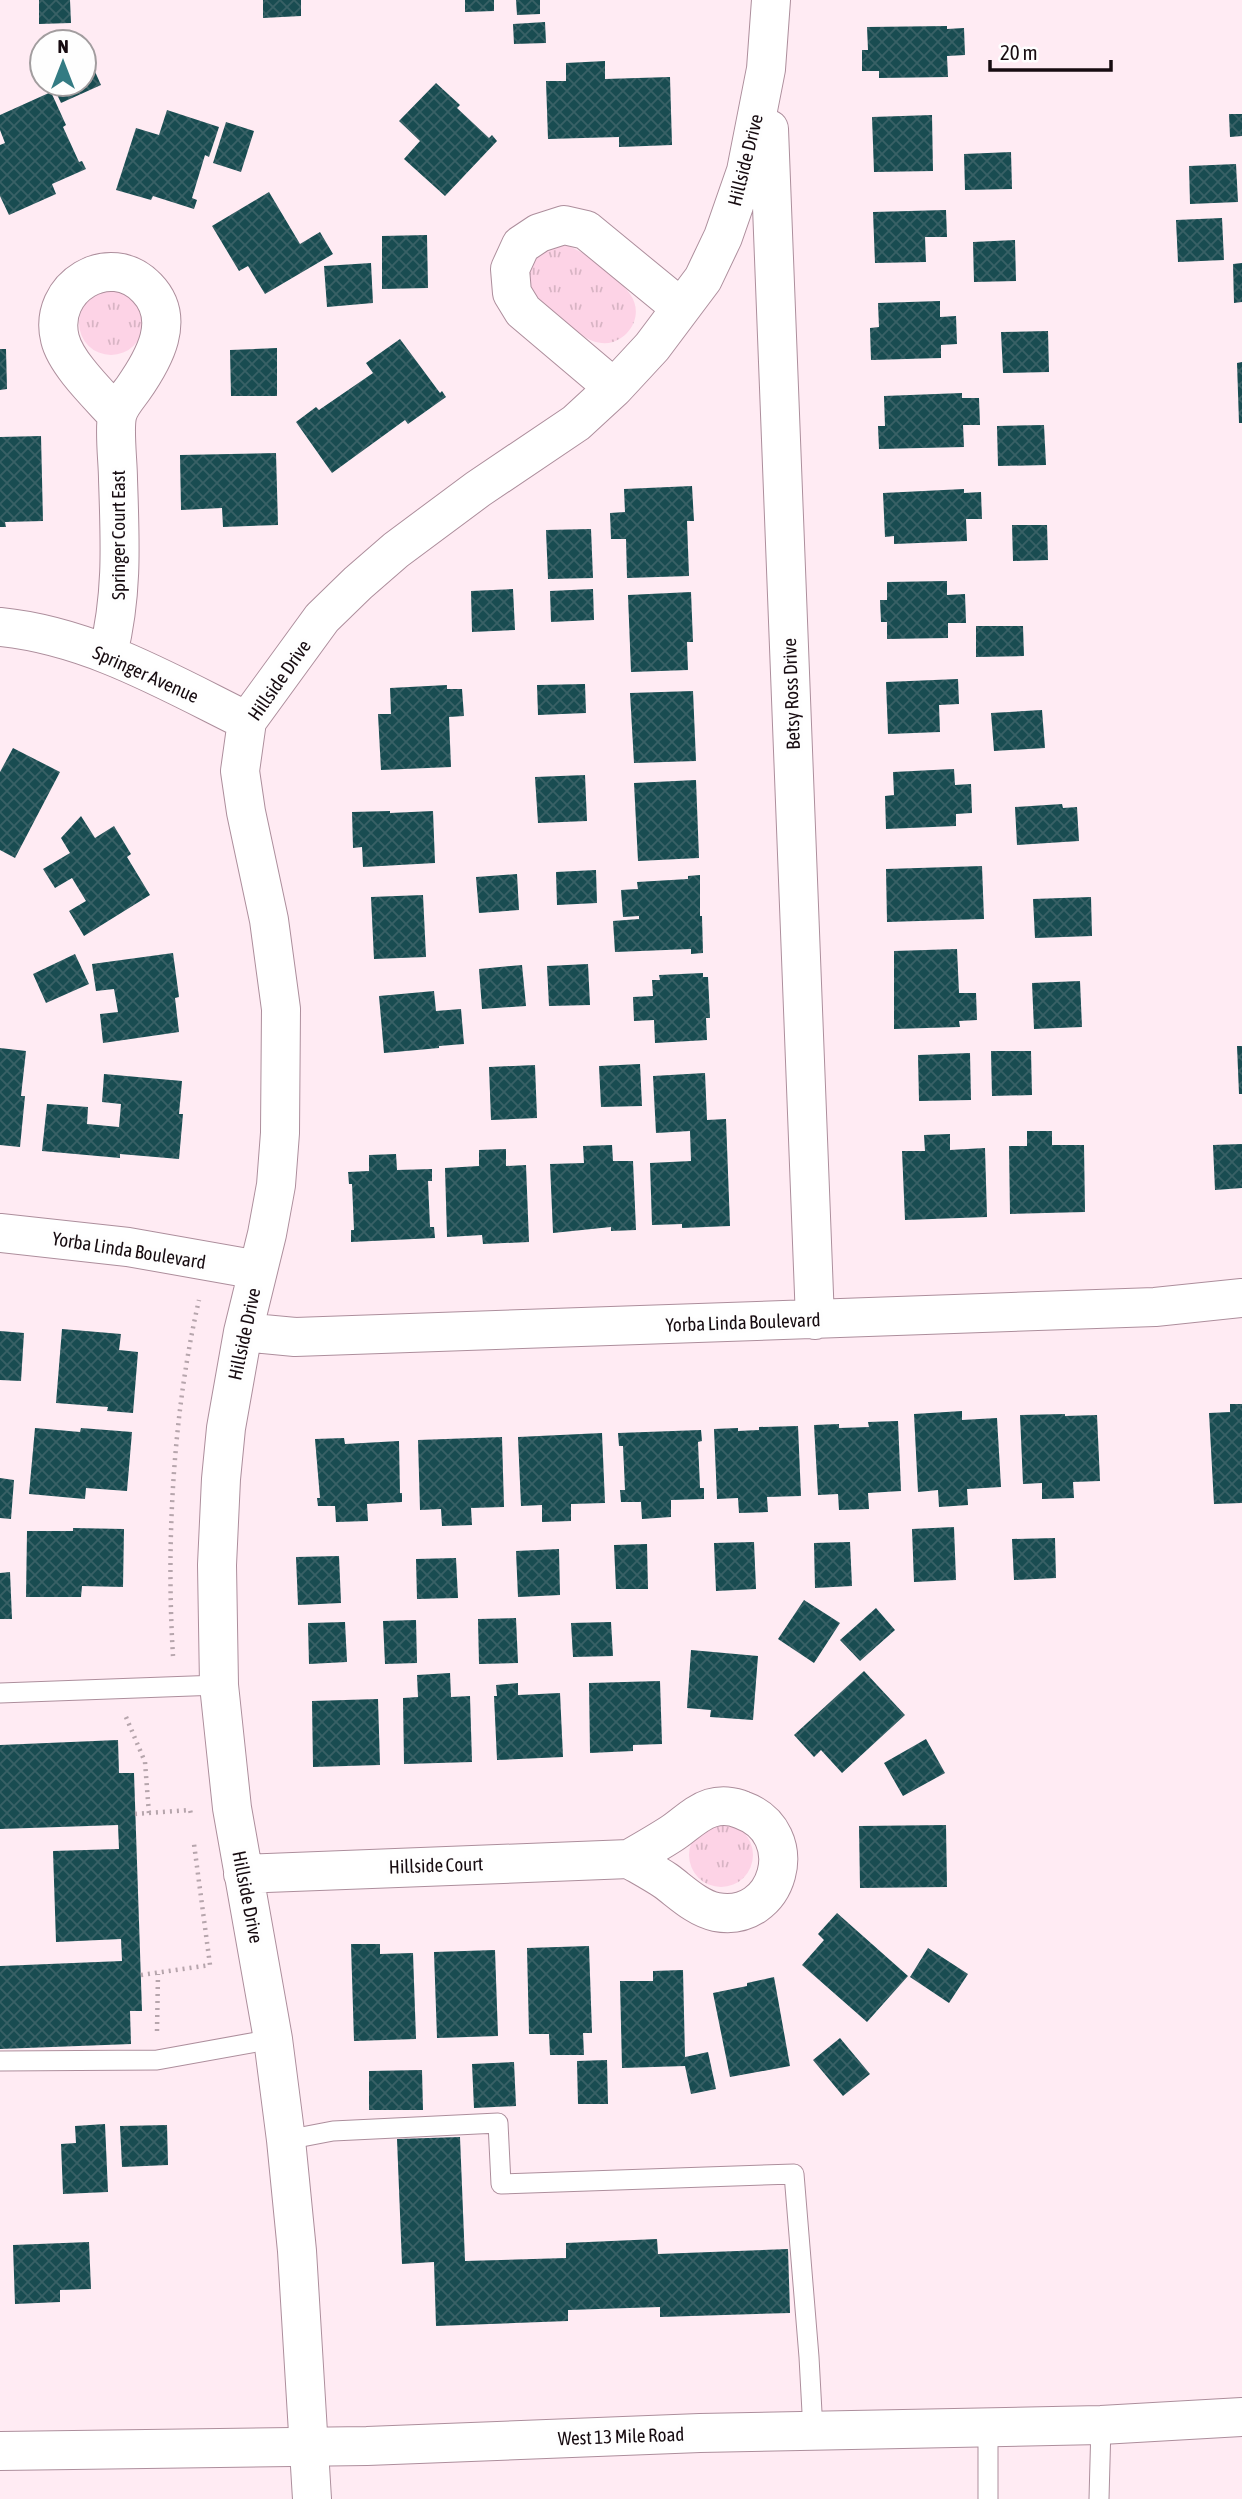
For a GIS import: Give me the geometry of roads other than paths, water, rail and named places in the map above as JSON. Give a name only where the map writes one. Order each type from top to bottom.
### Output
[{"type":"street","name":"Hillside Drive","points":[[312,2499],[297,2251],[286,2140],[273,2039],[232,1808],[219,1685],[217,1565],[226,1429],[243,1332],[276,1185],[280,1133],[281,1022],[269,920],[246,813],[240,771],[247,721],[322,618],[358,583],[467,496],[576,423],[614,388],[652,347],[703,278],[723,237],[746,171],[766,69],[771,0]]},
{"type":"street","name":"Betsy Ross Drive","points":[[766,69],[815,1320]]},
{"type":"street","points":[[614,388],[523,312],[512,293],[510,269],[521,245],[539,233],[564,225],[586,230],[681,308]]},
{"type":"street","name":"Springer Court East","points":[[108,654],[117,620],[121,579],[117,415]]},
{"type":"street","name":"Springer Avenue","points":[[0,627],[71,642],[108,654],[247,721]]},
{"type":"street","name":"Yorba Linda Boulevard","points":[[0,1233],[128,1247],[258,1270]]},
{"type":"street","name":"Yorba Linda Boulevard","points":[[243,1332],[295,1337],[815,1320],[1155,1307],[1242,1298]]},
{"type":"street","name":"Hillside Court","points":[[243,1874],[629,1859]]},
{"type":"street","name":"West 13 Mile Road","points":[[0,2451],[309,2447],[1101,2425],[1242,2417]]},
{"type":"lane","points":[[0,1693],[219,1685]]},
{"type":"lane","points":[[0,2061],[157,2060],[273,2039]]},
{"type":"lane","points":[[286,2140],[333,2130],[498,2123],[502,2184],[794,2174],[813,2431]]},
{"type":"lane","points":[[1099,2499],[1101,2425]]},
{"type":"lane","points":[[988,2428],[988,2499]]}]
